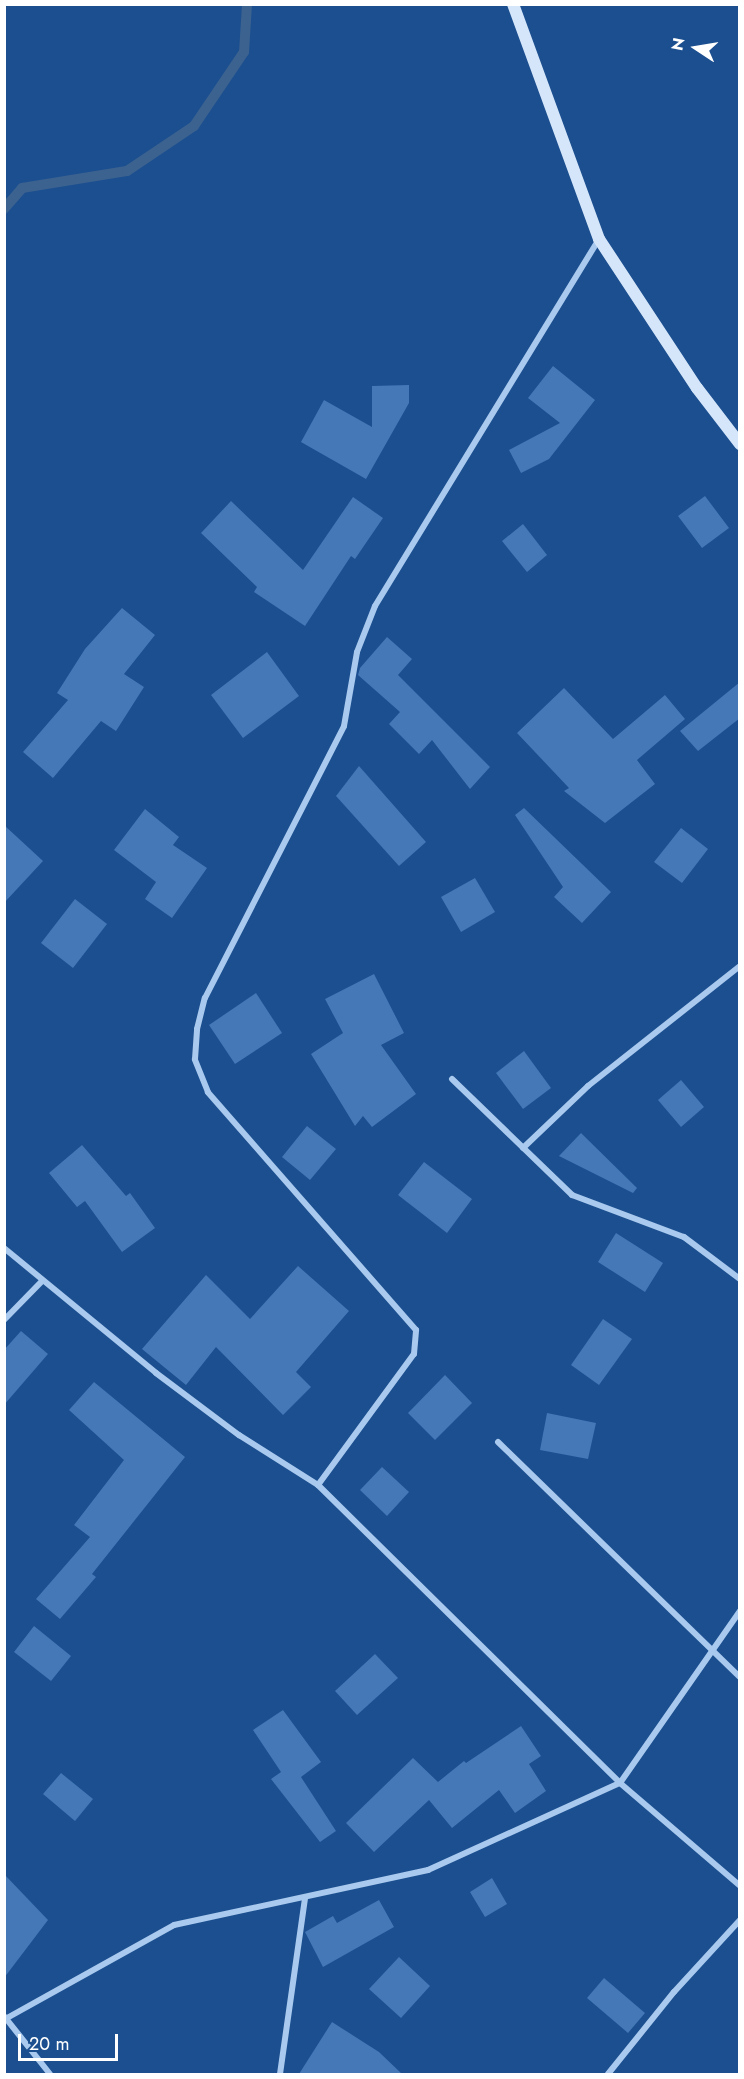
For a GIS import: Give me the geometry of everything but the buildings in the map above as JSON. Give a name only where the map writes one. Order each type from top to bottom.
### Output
[{"type":"main road","points":[[513,4],[599,239],[697,388],[740,444]]},
{"type":"street","points":[[318,1485],[414,1354],[416,1330],[208,1092],[195,1059],[197,1029],[205,998],[344,726],[357,652],[375,606],[599,239]]},
{"type":"street","points":[[523,1148],[588,1086],[740,966]]},
{"type":"street","points":[[452,1078],[572,1195],[684,1237],[740,1279]]},
{"type":"street","points":[[4,1248],[42,1281],[238,1435],[318,1485],[620,1783],[740,1886]]},
{"type":"street","points":[[4,1320],[42,1281]]},
{"type":"street","points":[[498,1442],[740,1677]]},
{"type":"street","points":[[50,2074],[6,2017],[174,1924],[305,1898],[428,1870],[620,1783],[740,1611]]},
{"type":"street","points":[[280,2074],[305,1898]]},
{"type":"street","points":[[608,2074],[674,1992],[740,1920]]},
{"type":"waterway","points":[[4,209],[22,188],[127,171],[194,126],[244,52],[247,4]]}]
